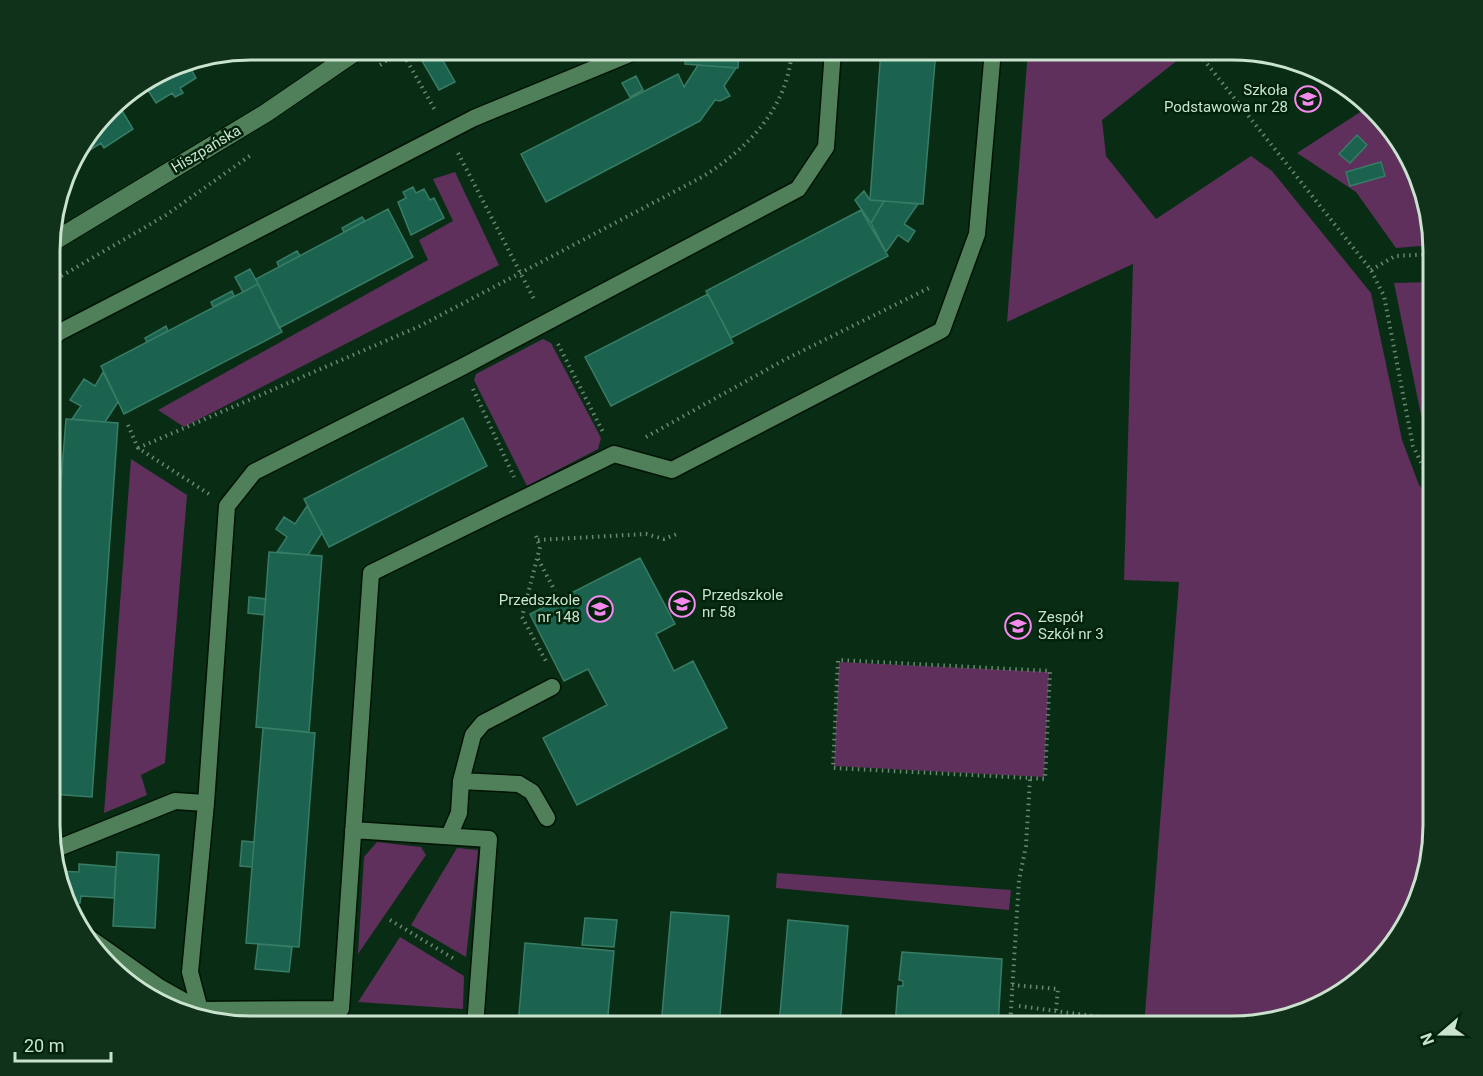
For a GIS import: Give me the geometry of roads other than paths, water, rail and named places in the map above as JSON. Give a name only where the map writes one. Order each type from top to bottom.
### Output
[{"type":"street","name":"Hiszpańska","points":[[61,237],[266,113],[343,60]]},
{"type":"lane","points":[[60,332],[474,118],[615,60]]},
{"type":"lane","points":[[198,1008],[190,972],[206,803],[227,506],[254,472],[462,367],[798,189],[826,147],[832,60]]},
{"type":"lane","points":[[219,1012],[341,1009],[371,573],[614,454],[672,470],[942,330],[978,234],[992,60]]},
{"type":"lane","points":[[449,836],[459,813],[461,781],[473,735],[483,723],[552,687]]},
{"type":"lane","points":[[461,781],[519,784],[528,788],[547,818]]},
{"type":"lane","points":[[62,847],[175,801],[206,803]]},
{"type":"lane","points":[[353,830],[489,839],[476,1016]]},
{"type":"lane","points":[[106,950],[183,1003]]},
{"type":"place","name":"Szkoła Podstawowa nr 28","points":[[1308,99]]},
{"type":"place","name":"Przedszkole nr 58","points":[[682,604]]},
{"type":"place","name":"Przedszkole nr 148","points":[[600,609]]},
{"type":"place","name":"Zespół Szkół nr 3","points":[[1018,626]]}]
